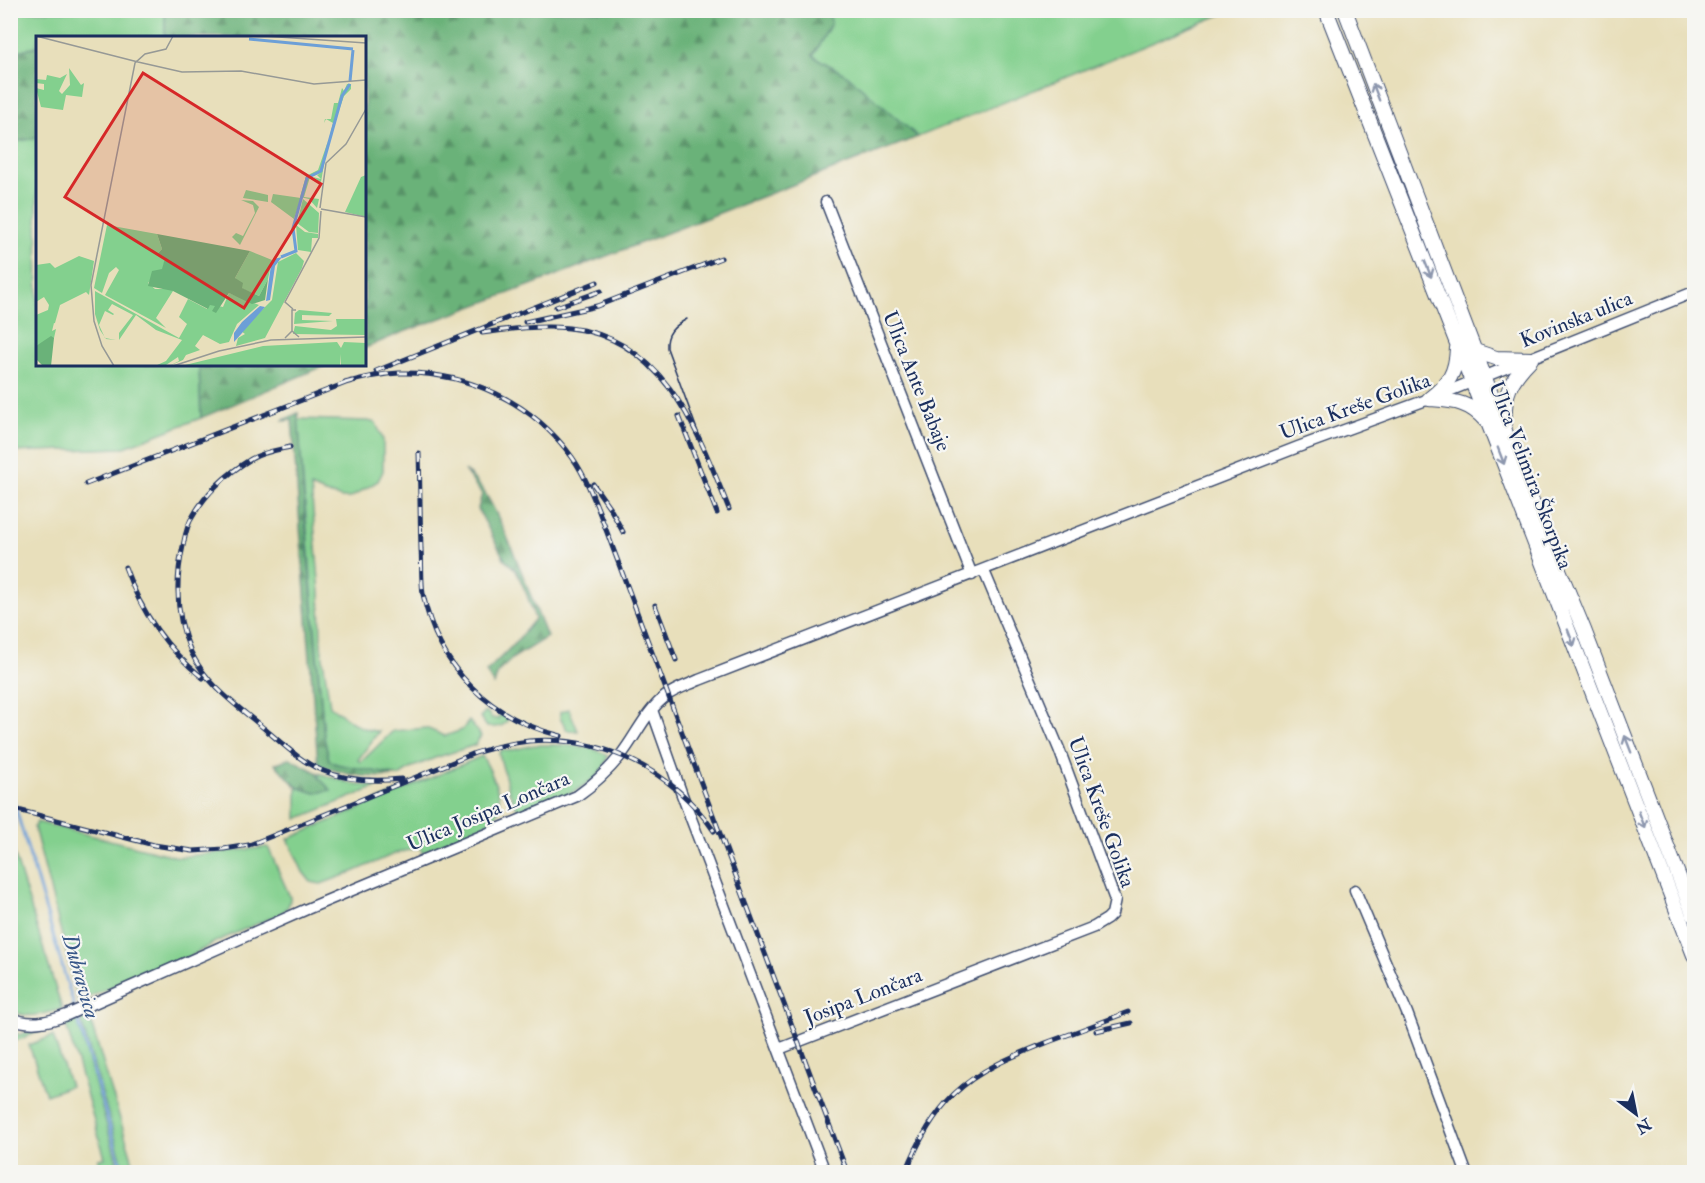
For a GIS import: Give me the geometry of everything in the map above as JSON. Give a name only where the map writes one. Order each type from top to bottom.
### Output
[{"type":"main road","name":"Ulica Velimira Škorpika","points":[[1326,10],[1457,343],[1507,437],[1695,916]]},
{"type":"main road","name":"Ulica Velimira Škorpika","points":[[1345,10],[1475,351],[1478,380],[1489,425],[1695,955]]},
{"type":"main road","points":[[1429,399],[1451,378],[1455,366],[1457,343]]},
{"type":"main road","points":[[1475,351],[1496,358],[1531,359]]},
{"type":"main road","points":[[1507,437],[1505,410],[1508,389],[1519,371],[1531,359]]},
{"type":"main road","points":[[1429,399],[1466,404],[1477,411],[1489,425]]},
{"type":"street","name":"Ulica Ante Babaje","points":[[826,202],[972,575]]},
{"type":"street","name":"Kovinska ulica","points":[[1478,380],[1695,292]]},
{"type":"street","name":"Ulica Kreše Golika","points":[[652,710],[667,694],[699,680],[1478,380]]},
{"type":"street","name":"Ulica Kreše Golika","points":[[960,979],[1094,927],[1107,920],[1112,914],[1115,900],[1059,749],[984,571]]},
{"type":"street","name":"Ulica Josipa Lončara","points":[[10,1017],[30,1023],[48,1021],[67,1015],[307,909],[577,796],[597,781],[621,755],[652,710]]},
{"type":"street","points":[[652,710],[825,1173]]},
{"type":"street","points":[[1355,890],[1407,1013],[1466,1173]]},
{"type":"street","name":"Josipa Lončara","points":[[779,1049],[960,979]]},
{"type":"green space","points":[[10,11],[165,11],[165,36],[36,36],[36,46],[11,53]]},
{"type":"green space","points":[[165,11],[829,11],[831,23],[813,56],[848,76],[918,137],[366,348],[366,36],[165,36]]},
{"type":"green space","points":[[829,11],[1230,11],[918,137],[848,76],[813,56],[831,23]]},
{"type":"green space","points":[[36,46],[36,138],[11,142],[11,53]]},
{"type":"green space","points":[[36,138],[36,366],[199,366],[201,418],[122,448],[13,452],[11,430],[11,142]]},
{"type":"green space","points":[[199,366],[324,366],[201,418]]},
{"type":"green space","points":[[298,413],[324,737],[329,760],[336,764],[399,776],[358,775],[318,765],[292,420],[282,421]]},
{"type":"green space","points":[[298,419],[368,421],[376,423],[383,440],[383,471],[378,481],[350,498],[342,498],[311,487],[320,593],[321,645],[330,706],[359,726],[379,731],[358,760],[361,762],[393,731],[426,728],[445,736],[462,730],[469,721],[481,736],[475,745],[435,758],[399,776],[336,764],[329,760],[324,737]]},
{"type":"green space","points":[[464,470],[478,483],[497,515],[547,637],[513,658],[498,672],[494,685],[486,672],[535,619],[516,570],[505,560],[478,509],[482,494]]},
{"type":"green space","points":[[569,709],[578,731],[567,730],[560,718],[560,712]]},
{"type":"green space","points":[[485,712],[492,718],[498,719],[500,714],[508,719],[497,727],[487,727],[480,717]]},
{"type":"green space","points":[[534,745],[583,747],[608,756],[604,767],[596,777],[577,790],[525,811],[517,808],[509,791],[499,754],[501,750],[508,751]]},
{"type":"green space","points":[[482,756],[499,796],[499,808],[493,821],[422,853],[420,847],[394,854],[321,884],[311,882],[303,872],[288,839]]},
{"type":"green space","points":[[289,758],[318,773],[319,778],[331,790],[315,793],[297,787],[275,764]]},
{"type":"green space","points":[[318,773],[357,785],[379,786],[297,819],[297,787],[315,793],[330,790],[319,778]]},
{"type":"green space","points":[[37,822],[178,857],[268,847],[290,897],[289,903],[280,914],[215,942],[190,957],[126,980],[79,1002],[34,827]]},
{"type":"green space","points":[[11,843],[62,1009],[42,1014],[24,1015],[11,1010]]},
{"type":"green space","points":[[90,1009],[88,1013],[136,1172],[125,1172],[86,1038],[80,1016]]},
{"type":"green space","points":[[70,1017],[75,1018],[78,1023],[120,1172],[98,1172],[98,1159],[105,1158],[65,1021],[11,1043],[10,1026],[19,1035]]},
{"type":"green space","points":[[53,1036],[70,1086],[46,1095],[29,1045]]},
{"type":"waterway","name":"Dubravica","points":[[10,789],[123,1172]]},
{"type":"tram line","points":[[687,319],[672,330],[667,348],[703,446]]},
{"type":"railway","points":[[525,322],[597,306],[721,258]]},
{"type":"railway","points":[[376,371],[597,282]]},
{"type":"railway","points":[[556,307],[601,291]]},
{"type":"railway","points":[[482,333],[537,327],[569,328],[602,335],[630,350],[654,369],[673,393],[690,421],[729,509]]},
{"type":"railway","points":[[345,383],[399,373],[424,374],[473,384],[518,406],[538,420],[572,457],[591,491],[605,527],[847,1172]]},
{"type":"railway","points":[[86,484],[351,381]]},
{"type":"railway","points":[[679,416],[717,513]]},
{"type":"railway","points":[[290,447],[260,455],[234,471],[218,484],[191,519],[186,530],[180,559],[178,586],[180,613],[186,639],[198,664],[215,686],[306,762],[331,774],[350,778],[401,779]]},
{"type":"railway","points":[[419,453],[422,589],[430,621],[441,645],[454,667],[490,703],[511,717],[561,736]]},
{"type":"railway","points":[[593,484],[623,532]]},
{"type":"railway","points":[[125,567],[139,599],[156,628],[177,654],[203,678]]},
{"type":"railway","points":[[655,605],[676,660]]},
{"type":"railway","points":[[10,808],[154,845],[193,851],[224,849],[249,845],[475,753],[522,742],[556,741],[583,744],[634,761],[678,791],[714,831]]},
{"type":"railway","points":[[906,1172],[932,1121],[964,1085],[1000,1063],[1128,1012]]},
{"type":"railway","points":[[1096,1031],[1131,1023]]}]
